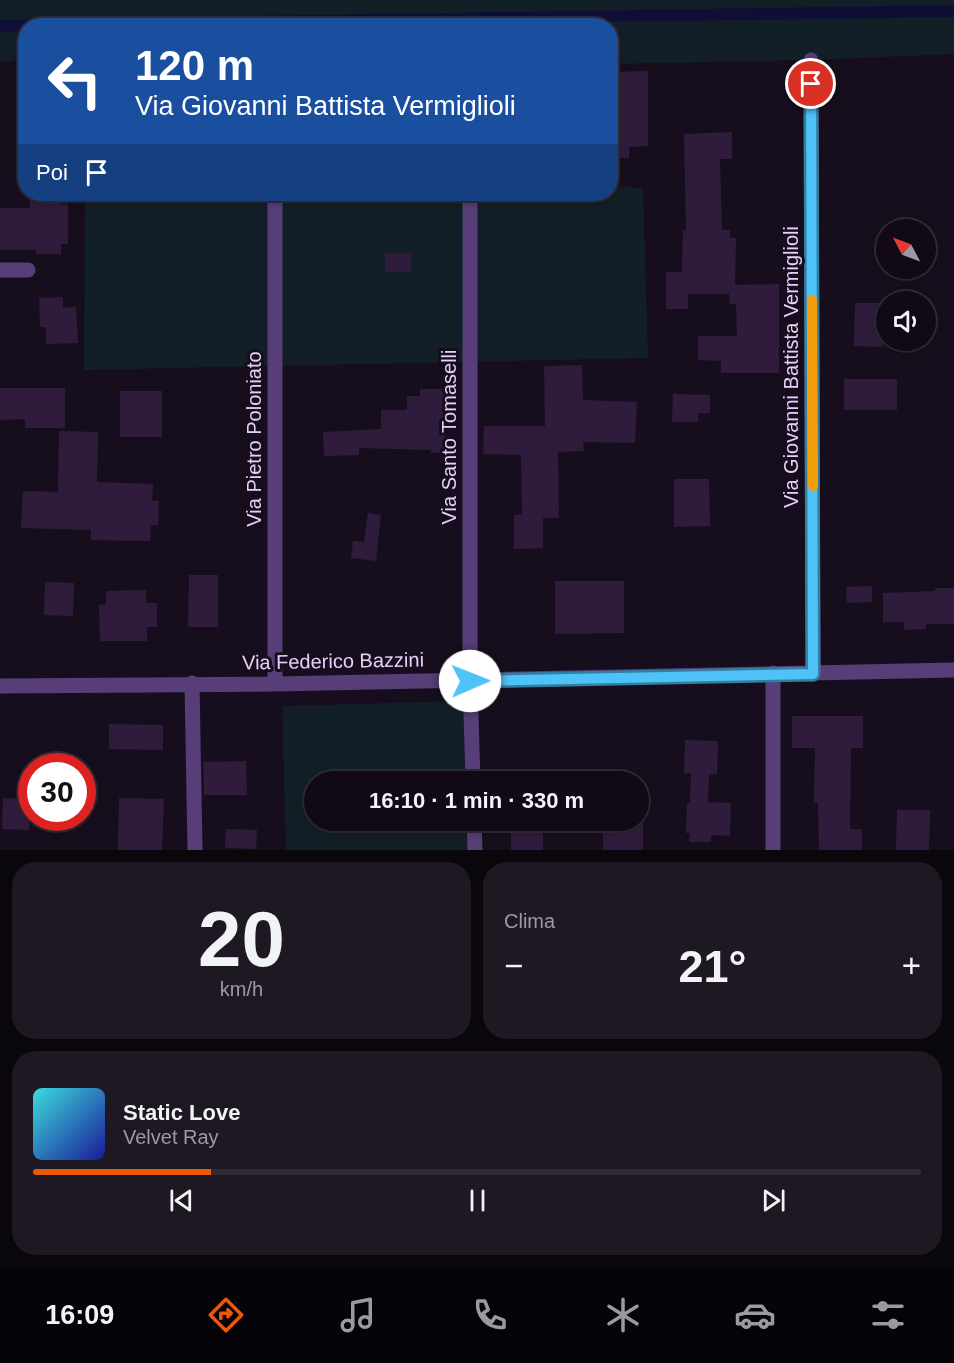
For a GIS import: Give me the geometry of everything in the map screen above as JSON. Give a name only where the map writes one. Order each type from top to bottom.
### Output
[{"type":"street","name":"Via Giovanni Battista Vermiglioli","points":[[811,60],[813,674]]},
{"type":"street","name":"Via Pietro Poloniato","points":[[274,201],[275,684]]},
{"type":"street","name":"Via Santo Tomaselli","points":[[470,201],[470,681],[473,771]]},
{"type":"street","points":[[0,270],[28,270]]},
{"type":"street","name":"Via Federico Bazzini","points":[[0,686],[192,682],[275,684],[470,681],[954,670]]},
{"type":"street","points":[[773,673],[773,850]]},
{"type":"street","points":[[192,682],[195,850]]},
{"type":"street","points":[[474,831],[475,850]]},
{"type":"shaded area","points":[[0,0],[954,0],[954,54],[811,60],[618,64],[618,18],[18,18],[18,61],[0,62]]},
{"type":"shaded area","points":[[954,5],[954,17],[618,22],[618,18],[127,18]]},
{"type":"shaded area","points":[[0,20],[18,20],[18,31],[0,32]]},
{"type":"shaded area","points":[[618,186],[643,188],[648,358],[84,370],[85,201],[618,201]]},
{"type":"shaded area","points":[[463,701],[465,771],[304,771],[304,831],[466,831],[467,850],[286,850],[282,706]]},
{"type":"building","points":[[648,71],[648,146],[629,147],[629,158],[618,158],[618,72]]},
{"type":"building","points":[[732,132],[732,159],[720,159],[722,230],[730,230],[730,238],[736,238],[735,285],[779,284],[779,373],[721,373],[721,361],[698,360],[698,336],[737,336],[736,304],[730,304],[729,294],[688,294],[688,309],[666,309],[666,272],[682,272],[683,230],[686,230],[684,134]]},
{"type":"building","points":[[30,201],[61,201],[61,204],[68,204],[68,244],[61,244],[61,254],[36,254],[36,250],[0,250],[0,208],[30,208]]},
{"type":"building","points":[[385,253],[411,253],[411,272],[385,272]]},
{"type":"building","points":[[63,297],[63,308],[76,307],[78,343],[46,344],[46,327],[40,327],[39,298]]},
{"type":"building","points":[[855,303],[876,303],[876,347],[854,346]]},
{"type":"building","points":[[582,365],[583,400],[637,402],[635,443],[583,442],[584,451],[558,452],[559,518],[543,518],[543,548],[514,549],[514,515],[522,515],[521,455],[483,454],[484,426],[545,426],[544,366]]},
{"type":"building","points":[[844,379],[897,379],[897,410],[844,410]]},
{"type":"building","points":[[0,388],[65,388],[65,428],[25,428],[25,419],[0,420]]},
{"type":"building","points":[[420,389],[446,389],[445,453],[431,453],[431,450],[359,448],[359,455],[324,456],[323,432],[381,429],[381,410],[407,410],[407,396],[420,396]]},
{"type":"building","points":[[120,391],[162,391],[162,437],[120,437]]},
{"type":"building","points":[[673,394],[710,395],[710,413],[698,413],[698,422],[672,422]]},
{"type":"building","points":[[59,431],[98,432],[97,482],[153,484],[152,501],[159,501],[158,525],[151,525],[150,541],[91,540],[91,530],[21,528],[23,491],[58,492]]},
{"type":"building","points":[[674,479],[709,479],[710,526],[674,527]]},
{"type":"building","points":[[368,513],[381,515],[376,561],[351,558],[353,541],[364,542]]},
{"type":"building","points":[[189,575],[218,575],[218,627],[188,627]]},
{"type":"building","points":[[555,581],[624,581],[624,633],[555,634]]},
{"type":"building","points":[[45,582],[74,583],[73,616],[44,615]]},
{"type":"building","points":[[872,586],[872,602],[847,603],[846,587]]},
{"type":"building","points":[[935,588],[954,588],[954,624],[926,624],[926,629],[904,630],[904,622],[883,622],[883,593],[935,591]]},
{"type":"building","points":[[146,590],[146,603],[157,603],[157,627],[147,627],[147,641],[100,641],[99,605],[106,604],[106,591]]},
{"type":"building","points":[[792,716],[863,716],[863,748],[851,748],[850,829],[862,829],[862,850],[819,850],[818,803],[814,803],[815,748],[792,748]]},
{"type":"building","points":[[109,724],[163,725],[163,750],[109,749]]},
{"type":"building","points":[[685,740],[718,741],[717,774],[709,774],[708,802],[731,803],[730,836],[711,835],[711,842],[689,842],[690,833],[686,833],[691,773],[684,773]]},
{"type":"building","points":[[246,761],[247,795],[204,795],[203,762]]},
{"type":"building","points":[[3,798],[18,799],[18,830],[2,829]]},
{"type":"building","points":[[119,798],[164,799],[162,850],[118,850]]},
{"type":"building","points":[[897,810],[930,810],[929,850],[896,850]]},
{"type":"building","points":[[226,829],[257,830],[256,849],[225,848]]},
{"type":"building","points":[[511,831],[543,831],[543,850],[511,850]]},
{"type":"building","points":[[603,831],[643,831],[643,850],[603,850]]},
{"type":"slow traffic","points":[[812,300],[813,486]]},
{"type":"route","points":[[470,681],[773,673],[813,674],[811,84]]}]
